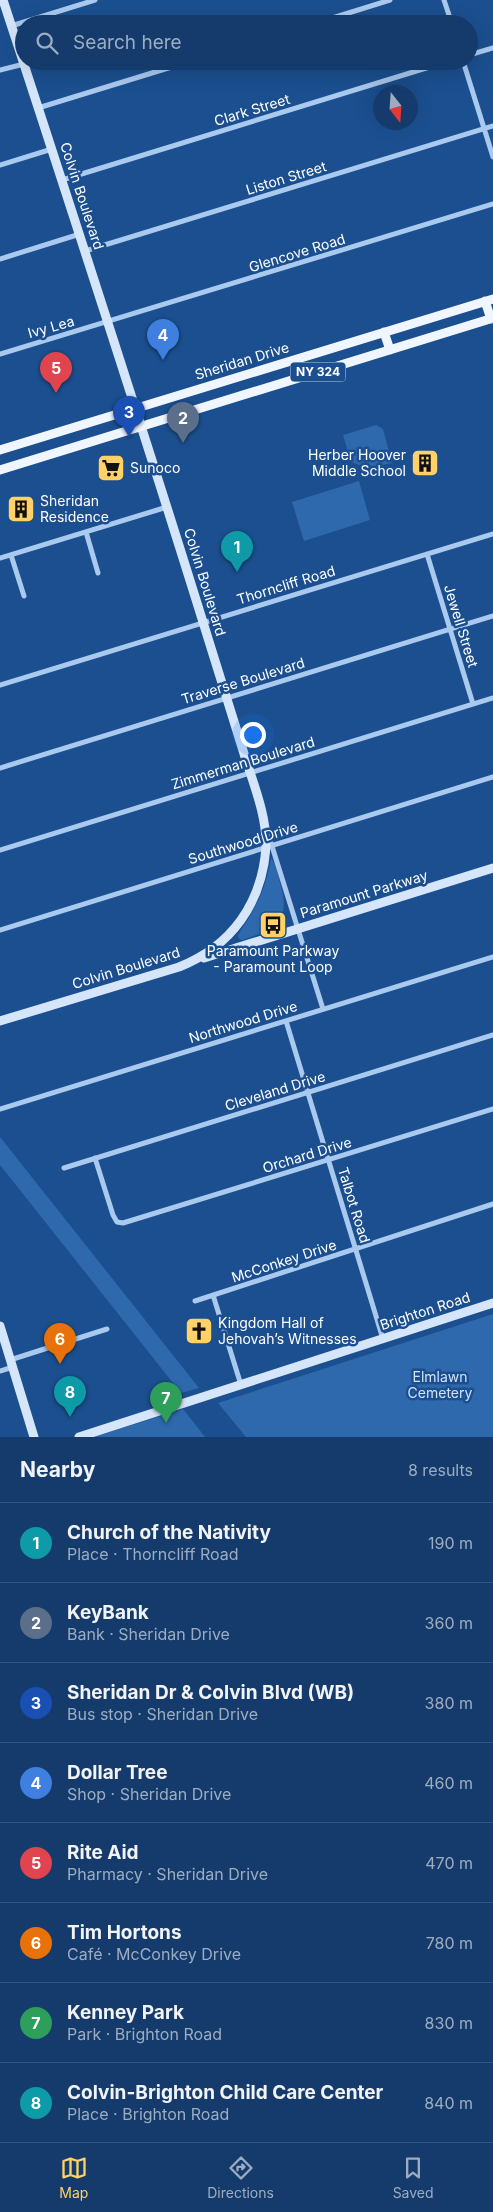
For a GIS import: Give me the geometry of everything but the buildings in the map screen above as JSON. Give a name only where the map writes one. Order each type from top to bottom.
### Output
[{"type":"main road","points":[[489,300],[492,319]]},
{"type":"main road","name":"Sheridan Drive","points":[[0,450],[489,300]]},
{"type":"main road","name":"NY 324","points":[[0,470],[492,319]]},
{"type":"main road","points":[[384,332],[390,350]]},
{"type":"street","name":"Colvin Boulevard","points":[[3,0],[15,38]]},
{"type":"street","points":[[47,15],[95,0]]},
{"type":"street","points":[[342,15],[390,0]]},
{"type":"street","points":[[444,0],[449,15]]},
{"type":"street","points":[[11,26],[15,25]]},
{"type":"street","points":[[478,52],[493,48]]},
{"type":"street","points":[[0,70],[15,66]]},
{"type":"street","name":"Colvin Boulevard","points":[[0,1021],[191,962],[205,954],[232,934],[247,912],[263,870],[269,846],[250,773],[143,426],[26,70]]},
{"type":"street","points":[[38,108],[162,70]]},
{"type":"street","name":"Clark Street","points":[[62,180],[420,70]]},
{"type":"street","points":[[467,70],[493,157]]},
{"type":"street","name":"Liston Street","points":[[85,252],[493,126]]},
{"type":"street","points":[[0,165],[52,150]]},
{"type":"street","name":"Glencove Road","points":[[108,322],[493,204]]},
{"type":"street","points":[[0,259],[80,234]]},
{"type":"street","name":"Ivy Lea","points":[[0,354],[108,322]]},
{"type":"street","points":[[0,558],[168,507]]},
{"type":"street","points":[[86,532],[98,573]]},
{"type":"street","name":"Thorncliff Road","points":[[0,685],[493,534]]},
{"type":"street","name":"Jewell Street","points":[[427,554],[473,704]]},
{"type":"street","points":[[10,555],[24,596]]},
{"type":"street","name":"Traverse Boulevard","points":[[0,768],[493,616]]},
{"type":"street","name":"Zimmerman Boulevard","points":[[0,850],[493,698]]},
{"type":"street","name":"Southwood Drive","points":[[0,930],[493,777]]},
{"type":"street","points":[[269,846],[298,928],[323,1009]]},
{"type":"street","name":"Paramount Parkway","points":[[191,962],[493,868]]},
{"type":"street","points":[[232,934],[234,941],[238,945],[243,946]]},
{"type":"street","name":"Northwood Drive","points":[[0,1109],[493,957]]},
{"type":"street","name":"Talbot Road","points":[[286,1021],[383,1339]]},
{"type":"street","name":"Cleveland Drive","points":[[64,1168],[493,1035]]},
{"type":"street","name":"Orchard Drive","points":[[95,1158],[115,1219],[120,1223],[493,1109]]},
{"type":"street","name":"McConkey Drive","points":[[195,1301],[493,1204]]},
{"type":"street","points":[[213,1295],[241,1385]]},
{"type":"street","name":"Brighton Road","points":[[79,1437],[493,1303]]},
{"type":"street","points":[[0,1326],[34,1437]]},
{"type":"street","points":[[0,1371],[11,1364],[107,1329]]},
{"type":"green space","points":[[376,425],[383,429],[392,463],[368,468],[351,462],[343,435]]},
{"type":"green space","points":[[359,481],[370,520],[304,541],[292,502]]},
{"type":"green space","points":[[271,858],[277,869],[283,896],[284,907],[282,915],[272,928],[242,940],[239,939],[238,935],[263,890]]},
{"type":"green space","points":[[0,1137],[199,1388],[181,1393],[0,1165]]},
{"type":"green space","name":"Elmlawn Cemetery","points":[[493,1314],[493,1437],[246,1437],[218,1403]]},
{"type":"green space","points":[[183,1409],[205,1437],[94,1437]]},
{"type":"place","name":"Dollar Tree","points":[[163,360]]},
{"type":"place","name":"Rite Aid","points":[[56,393]]},
{"type":"place","name":"Sheridan Dr & Colvin Blvd (WB)","points":[[129,437]]},
{"type":"place","name":"KeyBank","points":[[183,443]]},
{"type":"place","name":"Herber Hoover Middle School","points":[[425,463]]},
{"type":"place","name":"Sunoco","points":[[111,468]]},
{"type":"place","name":"Sheridan Residence","points":[[21,509]]},
{"type":"place","name":"Church of the Nativity","points":[[237,572]]},
{"type":"place","name":"Paramount Parkway - Paramount Loop","points":[[273,925]]},
{"type":"place","name":"Kingdom Hall of Jehovah’s Witnesses","points":[[199,1331]]},
{"type":"place","name":"Tim Hortons","points":[[60,1364]]},
{"type":"place","name":"Colvin-Brighton Child Care Center","points":[[70,1417]]},
{"type":"place","name":"Kenney Park","points":[[166,1423]]}]
